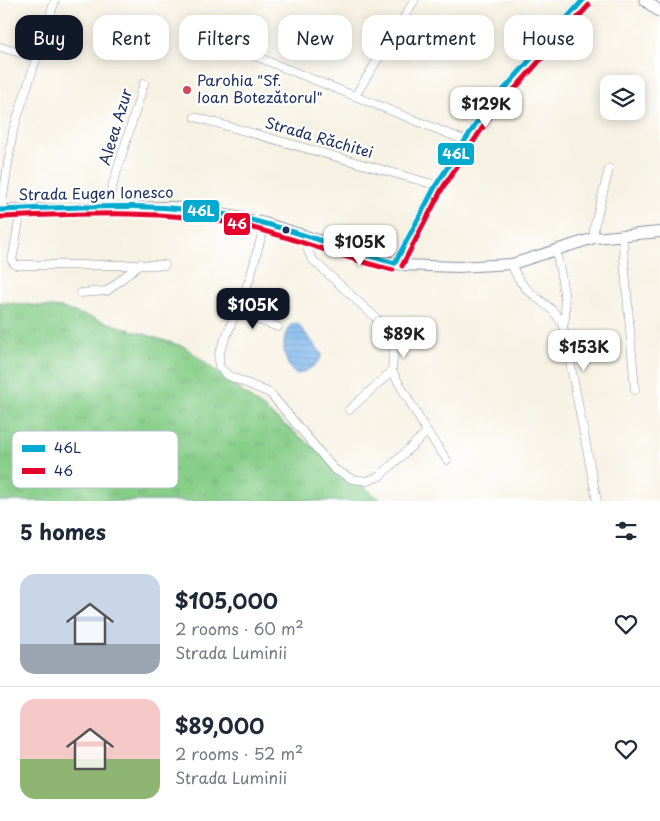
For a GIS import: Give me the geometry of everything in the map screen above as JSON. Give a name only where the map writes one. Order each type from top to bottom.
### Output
[{"type":"main road","points":[[645,0],[660,12]]},
{"type":"street","points":[[49,15],[53,0]]},
{"type":"street","points":[[396,263],[436,185],[483,113],[583,0]]},
{"type":"street","points":[[355,96],[414,2]]},
{"type":"street","points":[[0,47],[15,51]]},
{"type":"street","points":[[0,210],[13,131],[36,60]]},
{"type":"street","points":[[265,60],[464,140]]},
{"type":"street","name":"Aleea Azur","points":[[106,207],[144,83]]},
{"type":"street","name":"Strada Răchitei","points":[[195,117],[436,185]]},
{"type":"street","points":[[594,238],[594,228],[609,170]]},
{"type":"street","name":"Strada Eugen Ionesco","points":[[0,210],[170,207],[225,214],[265,223],[365,256],[396,263],[472,268],[512,264],[594,238],[660,232]]},
{"type":"street","points":[[21,209],[13,264],[165,265]]},
{"type":"street","points":[[265,223],[258,255],[218,354],[218,363],[221,370],[229,376],[270,393],[338,472],[356,480],[377,478],[427,432]]},
{"type":"street","points":[[622,234],[635,390]]},
{"type":"street","points":[[311,238],[308,251],[313,260],[390,331],[394,344],[392,371],[427,432],[447,460]]},
{"type":"street","points":[[556,249],[566,319],[563,326]]},
{"type":"street","points":[[82,293],[107,291],[140,264]]},
{"type":"street","points":[[512,264],[521,285],[551,309],[563,326],[597,501]]},
{"type":"street","points":[[236,312],[278,327]]},
{"type":"street","points":[[349,410],[392,371]]},
{"type":"green space","points":[[0,302],[61,308],[185,347],[382,501],[0,501]]},
{"type":"water","points":[[294,323],[298,324],[322,354],[312,367],[296,374],[288,364],[284,349],[286,334],[289,327]]},
{"type":"transit line","name":"46L","points":[[395,263],[436,185],[483,113],[583,0]]},
{"type":"transit line","name":"46","points":[[402,266],[442,189],[489,118],[589,5]]},
{"type":"transit line","name":"46L","points":[[0,210],[120,206],[209,212],[278,227],[395,263]]},
{"type":"transit line","name":"46","points":[[0,217],[148,214],[207,219],[256,229],[393,270]]},
{"type":"place","name":"Parohia \"Sf. Ioan Botezătorul\"","points":[[187,90]]}]
